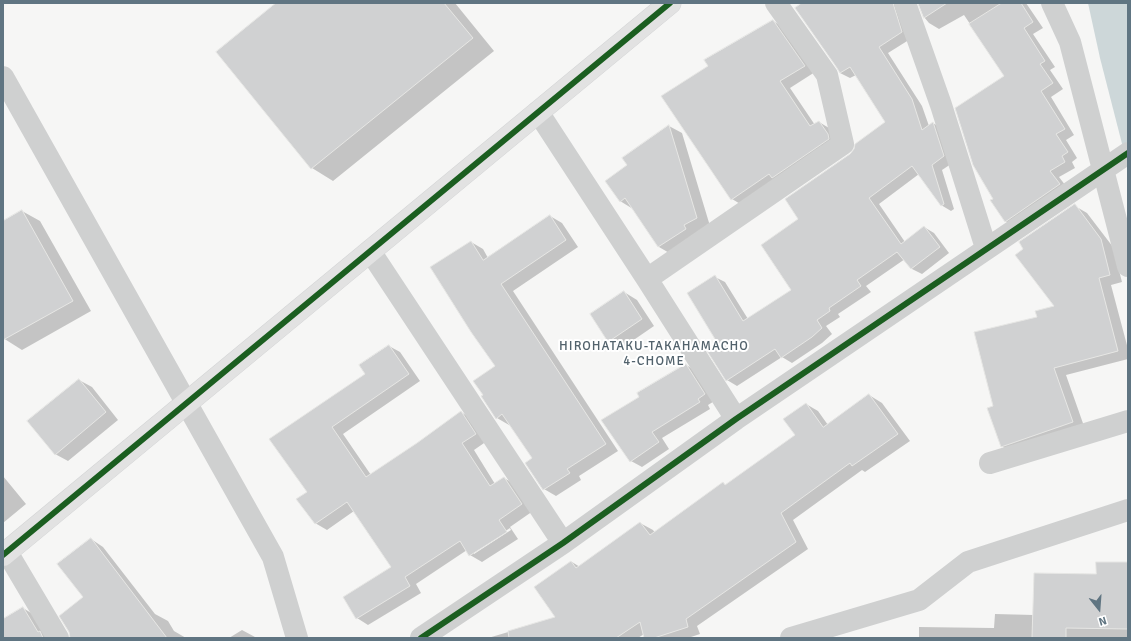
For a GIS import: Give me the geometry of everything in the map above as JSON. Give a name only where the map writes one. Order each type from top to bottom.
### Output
[{"type":"street","points":[[58,638],[5,553],[670,3]]},
{"type":"street","points":[[647,279],[842,144],[827,75],[776,3]]},
{"type":"street","points":[[905,3],[941,105],[986,248]]},
{"type":"street","points":[[1052,3],[1070,42],[1128,266]]},
{"type":"street","points":[[3,77],[273,557],[297,638]]},
{"type":"street","points":[[538,112],[647,279],[736,420]]},
{"type":"street","points":[[421,638],[563,543],[736,420],[986,248],[1128,153]]},
{"type":"street","points":[[370,251],[563,543]]},
{"type":"street","points":[[990,462],[1128,421]]},
{"type":"street","points":[[791,638],[919,600],[968,562],[1128,510]]},
{"type":"shaded area","points":[[1088,3],[1128,3],[1128,167],[1100,58]]},
{"type":"building","points":[[276,3],[444,3],[473,38],[311,169],[216,52]]},
{"type":"building","points":[[802,3],[893,3],[902,32],[879,47],[912,99],[922,130],[933,122],[944,156],[932,165],[944,204],[941,206],[912,166],[869,198],[901,244],[924,226],[940,247],[911,269],[897,252],[857,280],[861,286],[829,308],[830,311],[817,320],[822,328],[812,337],[781,358],[775,349],[726,381],[707,351],[718,344],[687,293],[715,275],[743,321],[791,290],[761,245],[798,219],[785,199],[850,154],[854,149],[855,144],[885,122],[850,67],[840,73],[795,8]]},
{"type":"building","points":[[918,3],[947,3],[924,18]]},
{"type":"building","points":[[1002,3],[1021,3],[1033,22],[1024,28],[1045,61],[1040,64],[1053,83],[1041,91],[1065,129],[1056,134],[1068,152],[1062,156],[1065,162],[1050,171],[1060,184],[1005,222],[990,200],[993,199],[973,165],[955,108],[1004,76],[969,24]]},
{"type":"building","points":[[773,20],[805,66],[780,81],[810,126],[819,121],[828,134],[829,139],[772,178],[769,174],[731,200],[661,96],[708,66],[704,60]]},
{"type":"building","points":[[669,125],[697,218],[684,225],[686,229],[658,247],[625,198],[620,202],[605,181],[627,165],[622,158]]},
{"type":"building","points":[[1075,204],[1101,239],[1110,275],[1099,278],[1118,351],[1054,368],[1073,422],[1001,447],[987,408],[993,406],[974,332],[1037,317],[1035,311],[1054,306],[1015,255],[1023,249],[1019,242]]},
{"type":"building","points":[[22,210],[73,301],[3,340],[3,221]]},
{"type":"building","points":[[550,215],[566,240],[501,284],[606,444],[567,469],[570,473],[543,490],[525,463],[532,458],[502,414],[496,419],[481,396],[483,395],[473,381],[495,366],[471,332],[430,267],[471,241],[483,260]]},
{"type":"building","points":[[624,291],[642,319],[608,342],[590,314]]},
{"type":"building","points":[[389,345],[409,374],[332,427],[366,477],[461,411],[476,434],[462,443],[490,486],[504,477],[522,504],[499,520],[507,532],[469,556],[460,541],[405,577],[410,586],[356,619],[343,597],[391,567],[347,502],[315,524],[296,499],[307,492],[269,439],[365,374],[359,365]]},
{"type":"building","points":[[686,364],[705,394],[698,399],[700,402],[652,432],[659,442],[630,462],[601,420],[639,397],[637,393]]},
{"type":"building","points":[[79,379],[106,412],[55,455],[27,421]]},
{"type":"building","points":[[869,394],[898,434],[852,466],[850,463],[781,513],[796,542],[686,619],[688,627],[654,638],[644,638],[640,622],[616,638],[509,638],[508,631],[555,617],[534,587],[571,561],[576,568],[640,522],[650,535],[723,482],[725,485],[795,435],[783,419],[806,403],[823,427]]},
{"type":"building","points":[[91,538],[167,638],[70,638],[69,632],[59,616],[83,597],[57,564]]},
{"type":"building","points":[[1096,562],[1128,562],[1128,629],[1066,628],[1066,638],[1032,638],[1034,573],[1096,574]]},
{"type":"building","points":[[23,607],[38,632],[40,631],[43,638],[3,638],[3,619]]},
{"type":"cycle path","points":[[3,555],[670,3]]},
{"type":"cycle path","points":[[421,638],[563,543],[736,419],[1128,153]]},
{"type":"district","name":"HIROHATAKU-TAKAHAMACHO 4-CHOME","points":[[654,354]]}]
